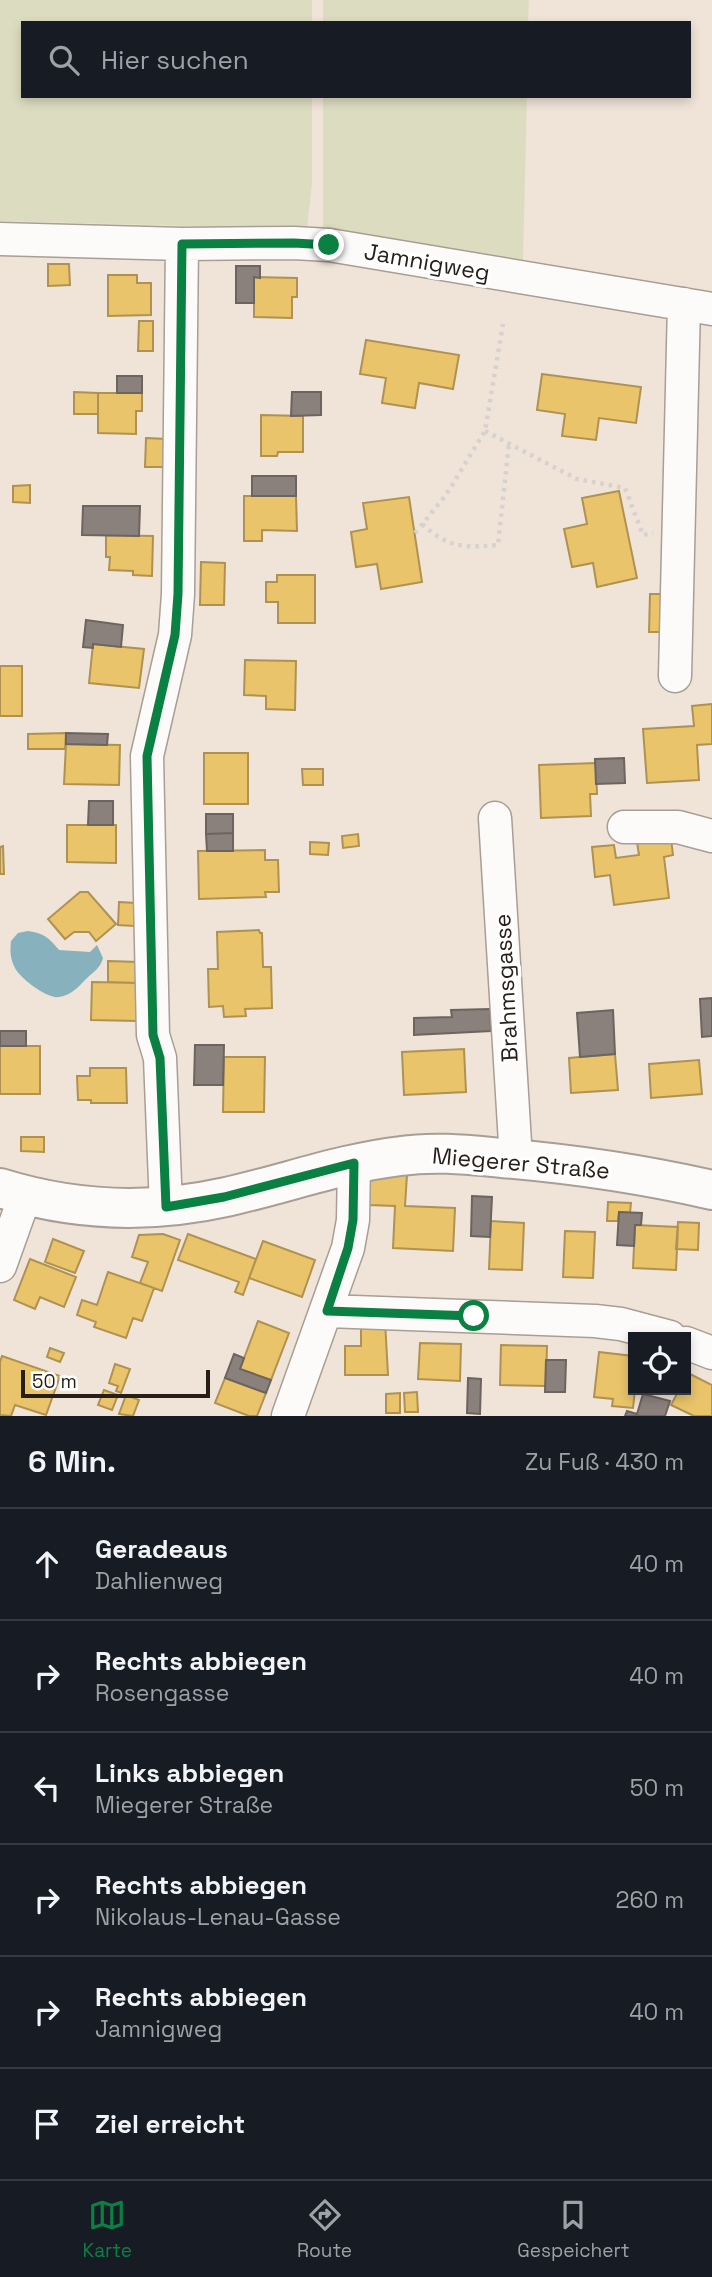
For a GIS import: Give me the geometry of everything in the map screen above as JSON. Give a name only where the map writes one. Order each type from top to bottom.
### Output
[{"type":"main road","name":"Miegerer Straße","points":[[12,1192],[71,1205],[166,1207],[224,1197],[354,1163],[404,1155],[445,1153],[603,1168],[712,1190]]},
{"type":"street","name":"Jamnigweg","points":[[0,239],[329,245],[698,307],[678,529],[675,676]]},
{"type":"street","points":[[166,1207],[160,1058],[153,1035],[147,756],[175,635],[178,594],[182,244]]},
{"type":"street","name":"Brahmsgasse","points":[[495,818],[516,1159]]},
{"type":"street","points":[[624,827],[678,827],[712,835]]},
{"type":"street","points":[[288,1416],[327,1311],[349,1239],[353,1220],[354,1163]]},
{"type":"street","points":[[0,1266],[12,1192]]},
{"type":"street","points":[[327,1311],[595,1321],[651,1332]]},
{"type":"street","points":[[691,1345],[712,1353]]},
{"type":"path","points":[[415,533],[446,495],[485,431],[503,324]]},
{"type":"path","points":[[485,431],[577,479],[625,488],[643,535],[678,529]]},
{"type":"path","points":[[422,524],[435,536],[467,548],[498,545],[509,443]]},
{"type":"green space","points":[[0,0],[312,0],[312,21],[21,21],[21,98],[312,98],[312,184],[307,229],[0,221]]},
{"type":"green space","points":[[323,0],[529,0],[528,21],[323,21]]},
{"type":"green space","points":[[323,98],[527,98],[523,262],[323,229]]},
{"type":"water","points":[[28,931],[46,937],[59,950],[90,952],[97,945],[102,962],[71,993],[59,997],[48,995],[22,977],[12,961],[11,941],[18,933]]},
{"type":"building: Wohnen","points":[[48,264],[69,264],[70,285],[48,286]]},
{"type":"building: Wohnen","points":[[108,275],[137,275],[137,283],[151,283],[151,315],[108,316]]},
{"type":"building: Wohnen","points":[[254,277],[297,278],[297,297],[292,297],[292,318],[254,317]]},
{"type":"building: Wohnen","points":[[139,321],[153,321],[153,351],[138,351]]},
{"type":"building: Wohnen","points":[[366,340],[459,355],[453,389],[419,383],[415,408],[382,403],[386,378],[360,374]]},
{"type":"building: Wohnen","points":[[542,374],[641,387],[636,423],[599,418],[596,440],[562,436],[565,414],[537,410]]},
{"type":"building: Wohnen","points":[[74,392],[98,393],[98,414],[74,414]]},
{"type":"building: Wohnen","points":[[98,393],[142,393],[142,411],[136,411],[136,434],[98,433]]},
{"type":"building: Wohnen","points":[[261,415],[303,416],[303,452],[278,452],[277,456],[261,456]]},
{"type":"building: Wohnen","points":[[146,438],[167,439],[166,467],[145,467]]},
{"type":"building: Wohnen","points":[[30,485],[30,503],[13,502],[13,486]]},
{"type":"building: Wohnen","points":[[619,491],[637,578],[597,587],[593,563],[572,567],[564,529],[587,524],[582,498]]},
{"type":"building: Wohnen","points":[[244,496],[296,496],[297,531],[262,530],[262,541],[244,541]]},
{"type":"building: Wohnen","points":[[409,497],[422,582],[381,589],[377,564],[356,567],[351,532],[367,529],[363,503]]},
{"type":"building: Wohnen","points":[[106,535],[153,536],[152,576],[133,575],[133,571],[109,570],[110,557],[106,557]]},
{"type":"building: Wohnen","points":[[201,562],[225,563],[224,605],[200,605]]},
{"type":"building: Wohnen","points":[[277,575],[315,575],[315,623],[278,623],[278,602],[266,602],[266,582],[277,582]]},
{"type":"building: Wohnen","points":[[650,594],[665,594],[664,632],[649,632]]},
{"type":"building: Wohnen","points":[[93,644],[144,649],[139,688],[89,683]]},
{"type":"building: Wohnen","points":[[245,660],[296,661],[295,710],[266,709],[266,696],[244,695]]},
{"type":"building: Wohnen","points":[[0,666],[22,666],[22,716],[0,716]]},
{"type":"building: Wohnen","points":[[712,704],[712,744],[697,745],[699,780],[647,783],[643,729],[694,726],[692,706]]},
{"type":"building: Wohnen","points":[[66,733],[65,749],[28,749],[28,734]]},
{"type":"building: Wohnen","points":[[66,744],[120,745],[119,785],[64,784]]},
{"type":"building: Wohnen","points":[[204,753],[248,753],[248,804],[204,804]]},
{"type":"building: Wohnen","points":[[596,763],[597,794],[590,794],[591,816],[541,818],[539,765]]},
{"type":"building: Wohnen","points":[[302,769],[323,769],[323,785],[303,785]]},
{"type":"building: Wohnen","points":[[67,825],[116,825],[116,863],[67,862]]},
{"type":"building: Wohnen","points":[[358,834],[359,846],[343,848],[342,836]]},
{"type":"building: Wohnen","points":[[671,839],[673,855],[664,857],[669,898],[614,905],[610,875],[595,877],[592,847],[614,845],[616,858],[639,855],[637,842]]},
{"type":"building: Wohnen","points":[[310,842],[329,843],[328,855],[310,854]]},
{"type":"building: Wohnen","points":[[3,846],[4,874],[0,874],[0,847]]},
{"type":"building: Wohnen","points":[[265,850],[265,860],[278,860],[279,892],[265,892],[266,897],[199,899],[198,851]]},
{"type":"building: Wohnen","points":[[80,892],[88,892],[116,924],[96,941],[89,932],[74,932],[65,939],[48,919]]},
{"type":"building: Wohnen","points":[[119,902],[136,903],[134,926],[118,925]]},
{"type":"building: Wohnen","points":[[259,930],[262,933],[263,967],[271,967],[272,1008],[245,1009],[246,1016],[224,1017],[223,1006],[209,1007],[208,969],[218,969],[217,932]]},
{"type":"building: Wohnen","points":[[108,961],[139,962],[138,983],[108,982]]},
{"type":"building: Wohnen","points":[[92,982],[138,983],[137,1021],[91,1020]]},
{"type":"building: Wohnen","points":[[0,1046],[40,1046],[40,1094],[0,1094]]},
{"type":"building: Wohnen","points":[[464,1049],[466,1092],[404,1095],[402,1052]]},
{"type":"building: Wohnen","points":[[615,1054],[618,1090],[571,1093],[569,1058]]},
{"type":"building: Wohnen","points":[[224,1057],[265,1057],[264,1112],[223,1112]]},
{"type":"building: Wohnen","points":[[699,1060],[702,1094],[651,1098],[649,1064]]},
{"type":"building: Wohnen","points":[[90,1068],[126,1068],[127,1103],[91,1103],[91,1100],[78,1100],[77,1076],[90,1076]]},
{"type":"building: Wohnen","points":[[21,1137],[44,1137],[44,1152],[21,1151]]},
{"type":"building: Wohnen","points":[[370,1173],[407,1175],[405,1206],[455,1208],[453,1251],[393,1248],[395,1206],[369,1205]]},
{"type":"building: Wohnen","points":[[608,1202],[631,1203],[630,1213],[619,1212],[618,1221],[607,1221]]},
{"type":"building: Wohnen","points":[[491,1221],[524,1223],[522,1270],[489,1269]]},
{"type":"building: Wohnen","points":[[678,1222],[699,1223],[698,1250],[676,1249]]},
{"type":"building: Wohnen","points":[[635,1225],[678,1227],[676,1270],[633,1268]]},
{"type":"building: Wohnen","points":[[565,1231],[595,1232],[593,1278],[563,1277]]},
{"type":"building: Wohnen","points":[[163,1234],[180,1240],[162,1291],[140,1283],[148,1262],[132,1257],[139,1235]]},
{"type":"building: Wohnen","points":[[188,1234],[256,1259],[243,1295],[235,1292],[239,1282],[178,1260]]},
{"type":"building: Wohnen","points":[[53,1239],[84,1251],[75,1273],[45,1262]]},
{"type":"building: Wohnen","points":[[263,1241],[315,1260],[302,1297],[249,1278]]},
{"type":"building: Wohnen","points":[[30,1259],[76,1277],[64,1307],[40,1297],[35,1309],[14,1300]]},
{"type":"building: Wohnen","points":[[108,1272],[154,1288],[142,1321],[133,1318],[126,1338],[94,1327],[96,1322],[77,1315],[82,1300],[97,1305]]},
{"type":"building: Wohnen","points":[[258,1321],[289,1333],[271,1380],[240,1369]]},
{"type":"building: Wohnen","points":[[361,1321],[385,1321],[388,1375],[345,1375],[345,1346],[361,1346]]},
{"type":"building: Wohnen","points":[[420,1343],[461,1344],[460,1381],[418,1379]]},
{"type":"building: Wohnen","points":[[501,1345],[547,1346],[546,1386],[500,1385]]},
{"type":"building: Wohnen","points":[[50,1348],[64,1353],[60,1362],[47,1357]]},
{"type":"building: Wohnen","points":[[599,1352],[628,1355],[628,1395],[634,1395],[633,1408],[612,1406],[613,1399],[594,1397]]},
{"type":"building: Wohnen","points":[[2,1356],[60,1376],[46,1415],[15,1405],[11,1416],[0,1415]]},
{"type":"building: Wohnen","points":[[115,1364],[130,1369],[121,1393],[116,1391],[118,1386],[109,1383]]},
{"type":"building: Wohnen","points":[[691,1374],[712,1385],[712,1416],[694,1416],[671,1405],[676,1395],[691,1395]]},
{"type":"building: Wohnen","points":[[225,1378],[266,1393],[257,1416],[249,1416],[215,1403]]},
{"type":"building: Wohnen","points":[[104,1390],[118,1395],[112,1410],[98,1405]]},
{"type":"building: Wohnen","points":[[417,1392],[418,1412],[405,1412],[404,1393]]},
{"type":"building: Wohnen","points":[[400,1393],[400,1413],[386,1413],[386,1394]]},
{"type":"building: Wohnen","points":[[126,1395],[139,1400],[133,1416],[119,1414]]},
{"type":"building: Industrie","points":[[236,266],[260,266],[260,278],[254,277],[254,303],[236,303]]},
{"type":"building: Industrie","points":[[117,376],[142,376],[142,393],[117,393]]},
{"type":"building: Industrie","points":[[292,392],[321,392],[321,415],[291,416]]},
{"type":"building: Industrie","points":[[252,476],[296,476],[296,496],[252,496]]},
{"type":"building: Industrie","points":[[83,506],[140,506],[139,536],[82,535]]},
{"type":"building: Industrie","points":[[86,620],[123,625],[121,647],[93,644],[93,648],[83,647]]},
{"type":"building: Industrie","points":[[66,733],[108,734],[107,745],[66,744]]},
{"type":"building: Industrie","points":[[624,758],[625,783],[596,784],[595,759]]},
{"type":"building: Industrie","points":[[89,801],[113,801],[113,825],[88,825]]},
{"type":"building: Industrie","points":[[206,814],[233,814],[233,833],[206,834]]},
{"type":"building: Industrie","points":[[233,833],[233,851],[207,851],[206,834]]},
{"type":"building: Industrie","points":[[712,998],[712,1036],[702,1037],[700,999]]},
{"type":"building: Industrie","points":[[490,1009],[491,1031],[414,1035],[414,1018],[452,1017],[451,1010]]},
{"type":"building: Industrie","points":[[613,1010],[615,1054],[580,1057],[577,1013]]},
{"type":"building: Industrie","points":[[0,1031],[26,1031],[26,1046],[0,1046]]},
{"type":"building: Industrie","points":[[195,1045],[224,1045],[223,1085],[194,1085]]},
{"type":"building: Industrie","points":[[472,1196],[492,1197],[490,1237],[471,1236]]},
{"type":"building: Industrie","points":[[619,1212],[642,1213],[641,1225],[635,1225],[634,1246],[617,1245]]},
{"type":"building: Industrie","points":[[234,1354],[244,1358],[240,1369],[271,1380],[266,1393],[225,1378]]},
{"type":"building: Industrie","points":[[546,1360],[566,1360],[565,1392],[545,1392]]},
{"type":"building: Industrie","points":[[468,1378],[481,1379],[480,1414],[467,1413]]},
{"type":"building: Industrie","points":[[643,1395],[670,1401],[665,1416],[625,1416],[627,1411],[637,1414]]},
{"type":"route","points":[[329,245],[182,244],[178,594],[175,635],[147,756],[153,1035],[160,1058],[166,1207],[224,1197],[354,1163],[353,1220],[348,1248],[327,1311],[474,1316]]}]
